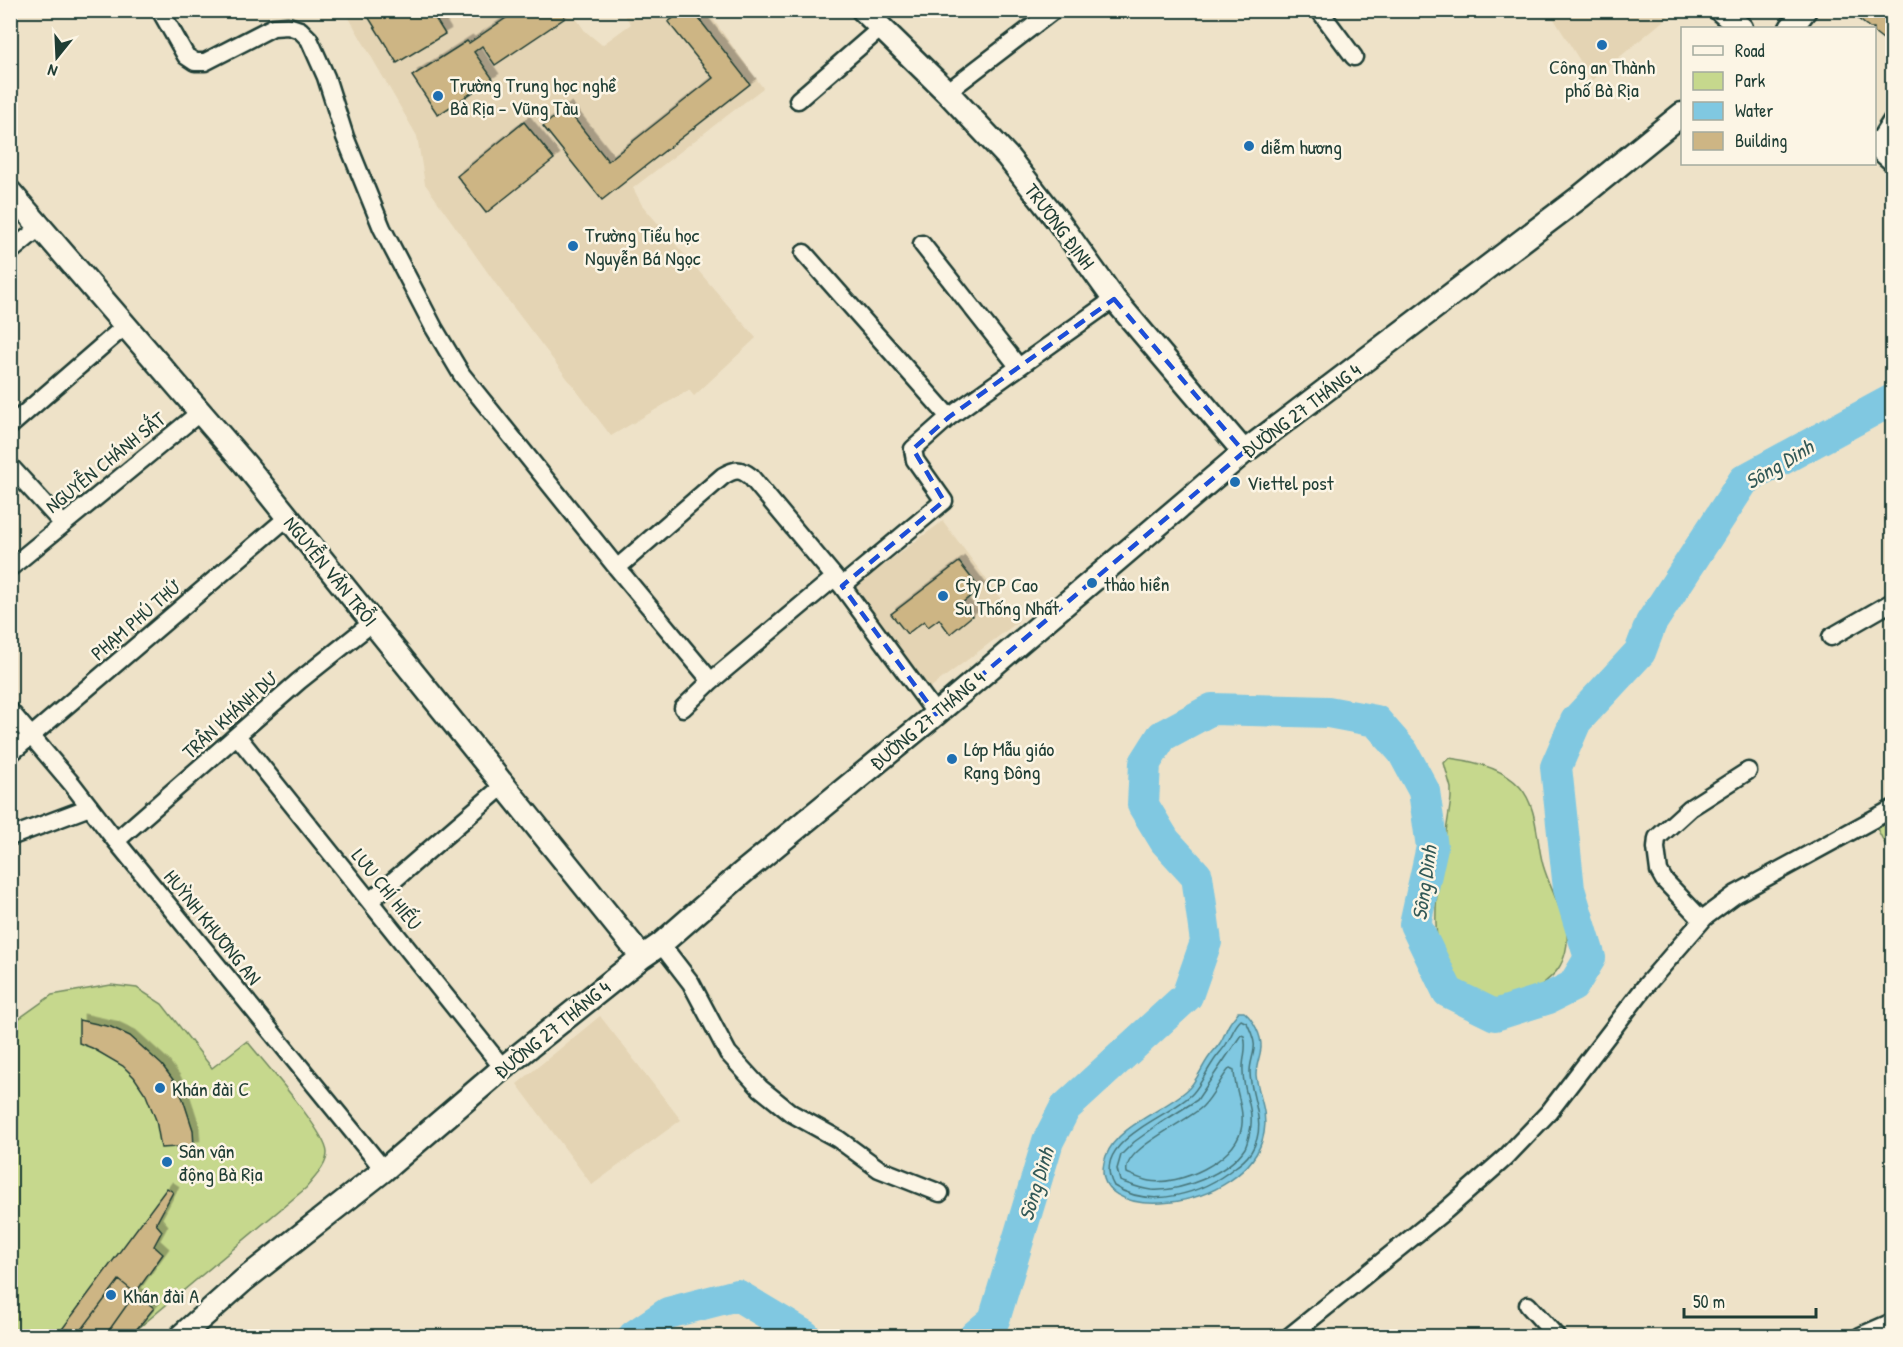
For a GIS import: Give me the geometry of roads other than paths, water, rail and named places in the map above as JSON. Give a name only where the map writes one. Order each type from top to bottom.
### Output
[{"type":"street","points":[[160,10],[186,56],[195,62],[204,62],[273,27],[288,26],[300,30],[309,39],[326,76],[345,137],[382,228],[434,328],[462,375],[711,681]]},
{"type":"street","name":"TRƯƠNG ĐỊNH","points":[[863,10],[947,92],[1007,156],[1058,220],[1114,300],[1244,452]]},
{"type":"street","points":[[947,92],[1054,10]]},
{"type":"street","points":[[1319,10],[1354,57]]},
{"type":"street","points":[[1720,10],[1740,27]]},
{"type":"street","points":[[1792,27],[1805,10]]},
{"type":"street","points":[[798,100],[881,28]]},
{"type":"street","name":"ĐƯỜNG 27 THÁNG 4","points":[[181,1336],[244,1280],[384,1170],[503,1068],[661,944],[741,874],[936,714],[1244,452],[1580,197],[1681,116]]},
{"type":"street","points":[[1881,149],[1893,120]]},
{"type":"street","name":"NGUYỄN VĂN TRỖI","points":[[10,192],[245,464],[642,957]]},
{"type":"street","points":[[10,252],[40,227]]},
{"type":"street","points":[[922,244],[1018,366]]},
{"type":"street","points":[[804,253],[949,417]]},
{"type":"street","points":[[683,708],[711,681],[944,501],[915,460],[914,449],[949,417],[1114,300]]},
{"type":"street","points":[[10,426],[125,326]]},
{"type":"street","name":"NGUYỄN CHÁNH SẮT","points":[[10,568],[62,523],[199,413]]},
{"type":"street","points":[[10,466],[62,523]]},
{"type":"street","points":[[617,568],[723,476],[734,470],[744,470],[838,582],[936,714]]},
{"type":"street","name":"PHẠM PHÚ THỨ","points":[[10,754],[288,517]]},
{"type":"street","points":[[1831,637],[1893,602]]},
{"type":"street","name":"TRẦN KHÁNH DƯ","points":[[116,841],[238,737],[299,681],[372,623]]},
{"type":"street","name":"HUỲNH KHƯƠNG AN","points":[[10,711],[384,1170]]},
{"type":"street","name":"LƯU CHÍ HIẾU","points":[[238,737],[503,1068]]},
{"type":"street","points":[[1702,920],[1659,872],[1657,838],[1690,808],[1748,771]]},
{"type":"street","points":[[370,901],[504,785]]},
{"type":"street","points":[[10,837],[90,807]]},
{"type":"street","points":[[1290,1336],[1437,1217],[1505,1158],[1549,1112],[1647,984],[1702,920],[1736,894],[1893,809]]},
{"type":"street","points":[[661,944],[691,983],[728,1053],[760,1088],[791,1113],[838,1139],[879,1169],[940,1193]]},
{"type":"street","points":[[1528,1305],[1556,1336]]},
{"type":"street","points":[[1860,1336],[1893,1322]]},
{"type":"water","points":[[1238,1012],[1244,1012],[1251,1019],[1261,1043],[1256,1075],[1265,1125],[1264,1133],[1252,1160],[1229,1181],[1200,1195],[1169,1202],[1140,1202],[1117,1195],[1104,1179],[1106,1156],[1112,1145],[1130,1128],[1190,1088]]},
{"type":"waterway","name":"Sông Dinh","points":[[975,1336],[994,1320],[1048,1141],[1065,1108],[1187,996],[1206,942],[1197,876],[1165,841],[1143,805],[1145,763],[1162,736],[1212,709],[1328,712],[1376,721],[1403,752],[1424,791],[1432,847],[1415,924],[1448,992],[1495,1015],[1549,998],[1573,986],[1590,958],[1569,889],[1556,767],[1576,721],[1640,652],[1651,623],[1744,480],[1892,400]]},
{"type":"waterway","name":"Sông Dinh","points":[[634,1336],[668,1313],[737,1295],[805,1336]]},
{"type":"place","name":"Công an Thành phố Bà Rịa","points":[[1602,45]]},
{"type":"place","name":"Trường Trung học nghề Bà Rịa - Vũng Tàu","points":[[438,96]]},
{"type":"place","name":"diễm hương","points":[[1249,146]]},
{"type":"place","name":"Trường Tiểu học Nguyễn Bá Ngọc","points":[[573,246]]},
{"type":"place","name":"Viettel post","points":[[1235,482]]},
{"type":"place","name":"thảo hiền","points":[[1092,583]]},
{"type":"place","name":"Cty CP Cao Su Thống Nhất","points":[[943,596]]},
{"type":"place","name":"Lớp Mẫu giáo Rạng Đông","points":[[952,759]]},
{"type":"place","name":"Khán đài C","points":[[160,1088]]},
{"type":"place","name":"Sân vận động Bà Rịa","points":[[167,1162]]},
{"type":"place","name":"Khán đài A","points":[[111,1295]]}]
